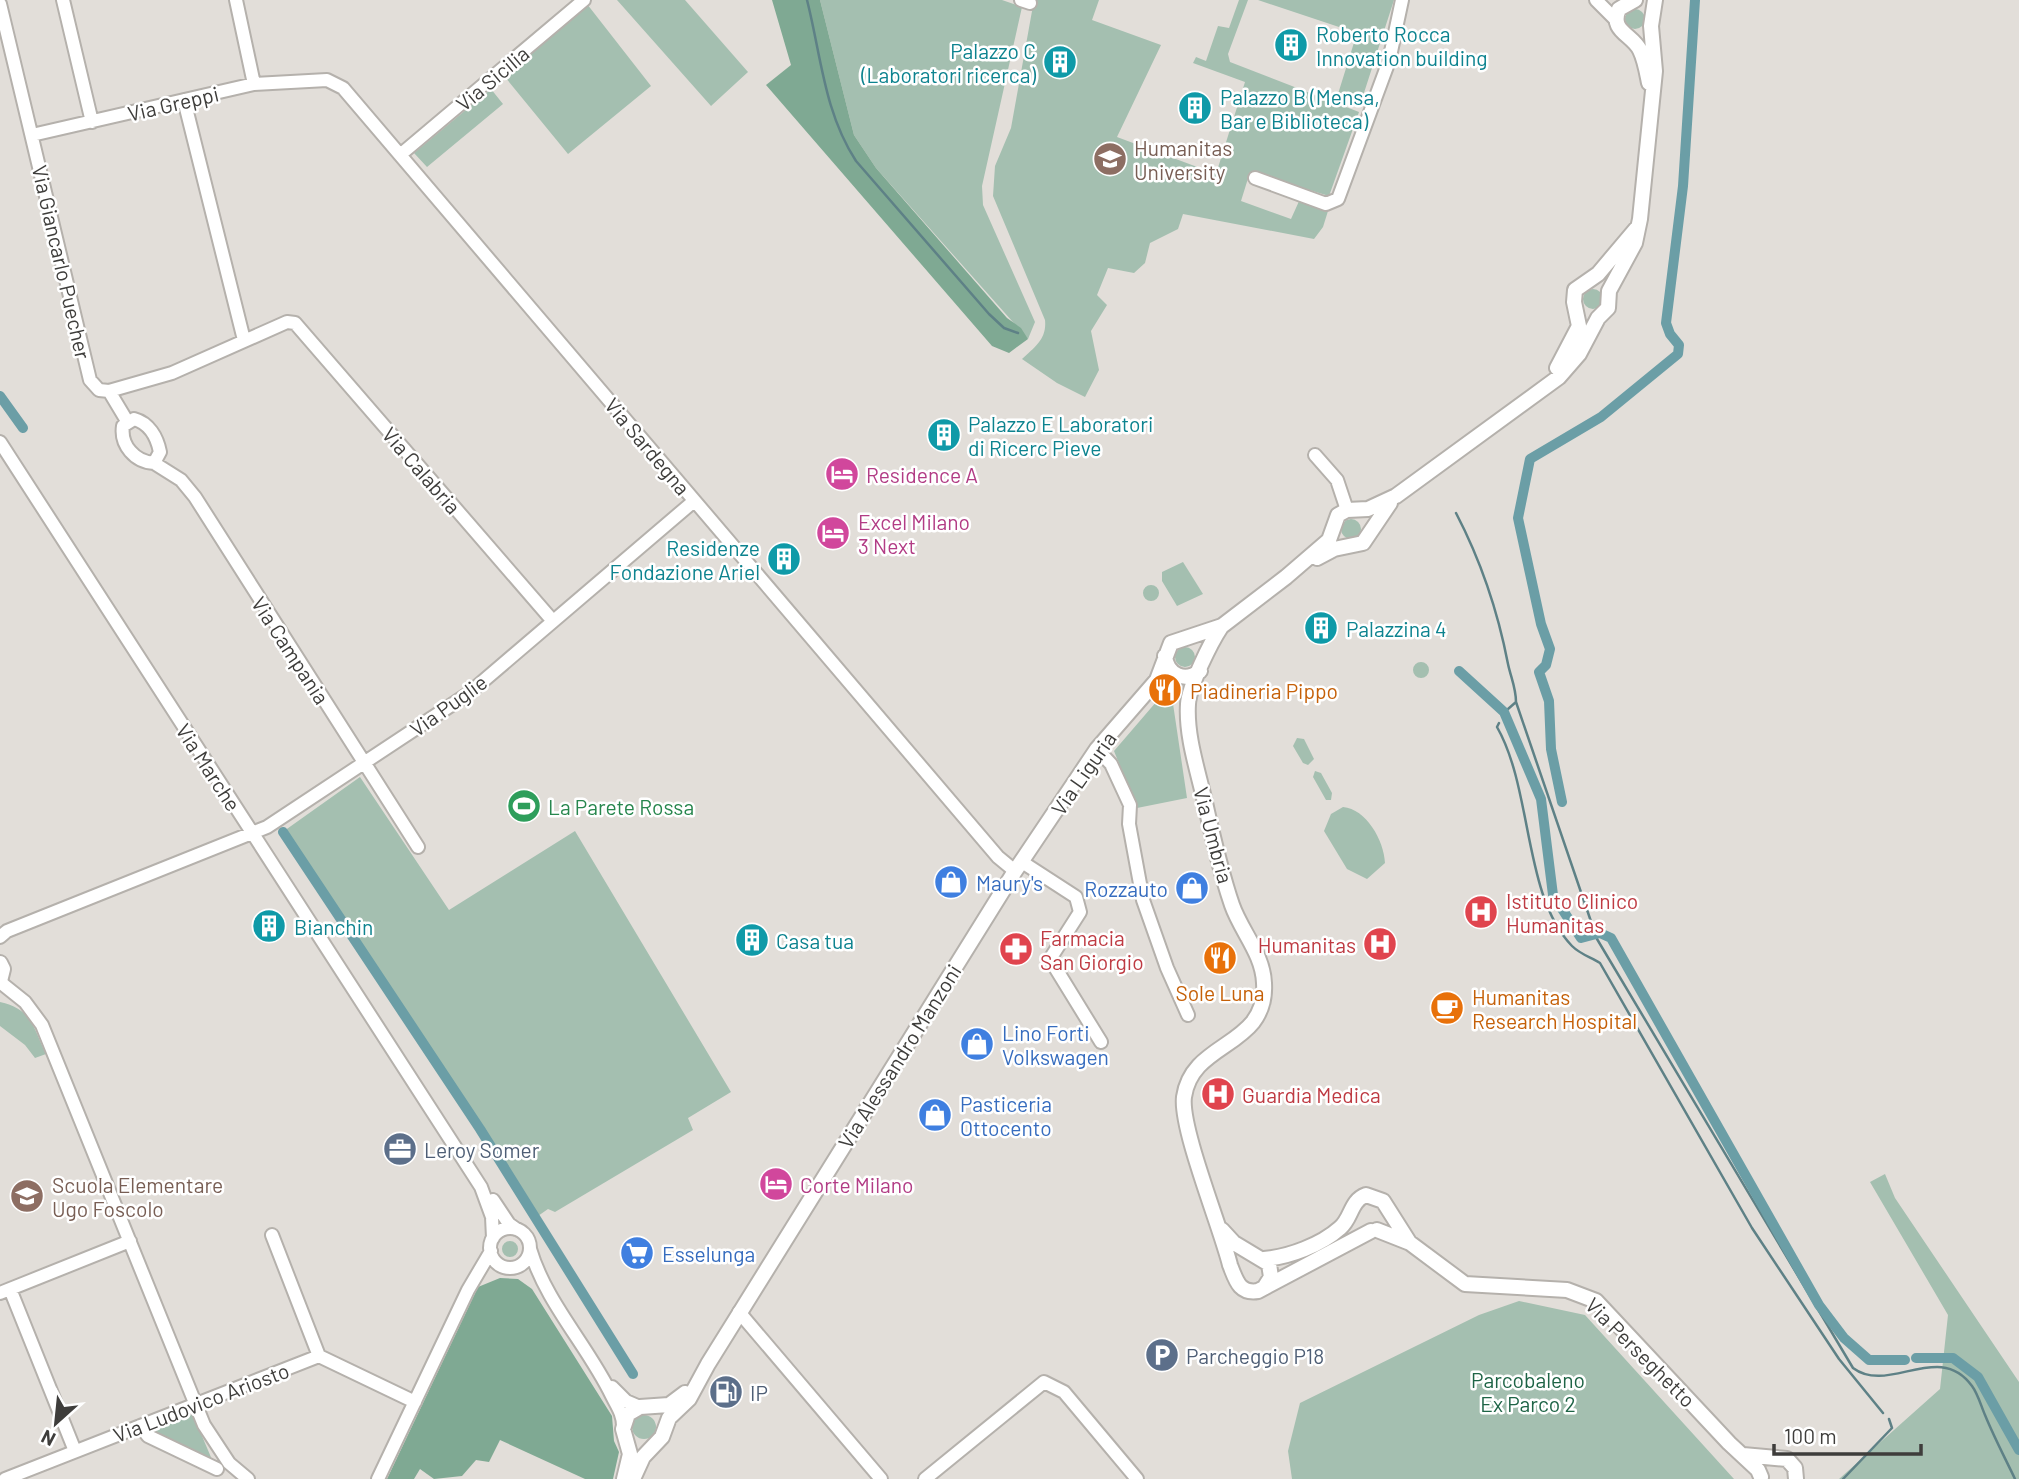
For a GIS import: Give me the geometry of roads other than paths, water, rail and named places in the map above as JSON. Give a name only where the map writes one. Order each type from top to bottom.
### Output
[{"type":"street","points":[[63,0],[92,122]]},
{"type":"street","points":[[236,0],[254,84]]},
{"type":"street","name":"Via Sicilia","points":[[400,155],[584,0]]},
{"type":"street","points":[[1255,178],[1326,204],[1338,199],[1389,61],[1402,0]]},
{"type":"street","points":[[1596,0],[1616,20],[1641,53],[1651,92]]},
{"type":"street","points":[[1609,291],[1635,243],[1642,210],[1655,53],[1653,14],[1646,5],[1629,1],[1619,9],[1616,20]]},
{"type":"street","name":"Via Giancarlo Puecher","points":[[0,4],[90,380],[100,390],[109,391]]},
{"type":"street","points":[[1625,35],[1643,35],[1653,14]]},
{"type":"street","name":"Via Sardegna","points":[[254,84],[327,80],[343,88],[998,857],[1076,897],[1080,912],[1050,959],[1101,1042]]},
{"type":"street","name":"Via Greppi","points":[[33,135],[254,84]]},
{"type":"street","points":[[109,391],[172,373],[244,340],[184,100]]},
{"type":"street","points":[[1543,391],[1577,333],[1580,319],[1576,290],[1590,280],[1637,228]]},
{"type":"street","points":[[1286,577],[1327,552],[1363,543],[1370,529],[1396,496],[1543,391],[1579,354],[1610,303],[1609,291],[1602,282],[1590,280]]},
{"type":"street","points":[[1577,308],[1586,316],[1604,313]]},
{"type":"street","name":"Via Calabria","points":[[244,340],[291,321],[552,621]]},
{"type":"street","name":"Via Campania","points":[[109,391],[127,421],[122,434],[129,450],[135,457],[154,463],[181,480],[195,497],[418,846]]},
{"type":"street","points":[[127,421],[142,421],[154,434],[160,452],[154,463]]},
{"type":"street","name":"Via Marche","points":[[0,442],[481,1187]]},
{"type":"street","points":[[1315,454],[1337,480],[1352,510],[1367,518],[1370,529]]},
{"type":"street","points":[[1188,703],[1178,675],[1169,668],[1165,656],[1171,643],[1222,626],[1329,540],[1335,518],[1396,496]]},
{"type":"street","name":"Via Puglie","points":[[0,937],[253,834],[468,694],[694,501]]},
{"type":"street","points":[[1333,531],[1338,541],[1347,547]]},
{"type":"street","points":[[1178,675],[1202,664],[1222,626]]},
{"type":"street","points":[[1188,638],[1200,645],[1202,664]]},
{"type":"street","name":"Via Liguria","points":[[1018,867],[1097,749],[1157,680],[1165,656]]},
{"type":"street","name":"Via Umbria","points":[[1202,664],[1188,703],[1193,751],[1219,861],[1233,907],[1262,968],[1265,996],[1255,1021],[1236,1040],[1200,1064],[1185,1096],[1187,1122],[1221,1228]]},
{"type":"street","name":"Via Liguria","points":[[1157,680],[1178,675]]},
{"type":"street","points":[[1097,749],[1111,764],[1130,805],[1129,824],[1143,900],[1167,968],[1188,1015]]},
{"type":"street","name":"Via Alessandro Manzoni","points":[[633,1479],[643,1457],[655,1445],[669,1418],[689,1399],[739,1312],[1018,867]]},
{"type":"street","points":[[0,963],[3,969],[0,982],[25,1002],[42,1025],[195,1405],[215,1444],[220,1470]]},
{"type":"street","points":[[481,1187],[509,1224],[527,1237],[546,1287],[603,1376],[621,1413],[630,1454],[624,1479]]},
{"type":"street","points":[[481,1187],[492,1217],[492,1244],[496,1262],[546,1287]]},
{"type":"street","points":[[1221,1228],[1235,1276],[1246,1290],[1264,1288],[1374,1230],[1386,1221],[1388,1211],[1383,1201],[1372,1195],[1359,1199],[1340,1228],[1281,1258],[1259,1257],[1237,1264],[1235,1276]]},
{"type":"street","name":"Via Perseghetto","points":[[1388,1211],[1410,1243]]},
{"type":"street","points":[[1352,1212],[1358,1226],[1374,1230]]},
{"type":"street","points":[[1221,1228],[1234,1243],[1259,1257],[1271,1274],[1264,1288]]},
{"type":"street","points":[[379,1479],[492,1244],[503,1230],[516,1229]]},
{"type":"street","name":"Via Perseghetto","points":[[1374,1230],[1410,1243],[1465,1284],[1567,1290],[1596,1301],[1761,1478]]},
{"type":"street","points":[[272,1235],[320,1356],[415,1402]]},
{"type":"street","points":[[75,1451],[5,1291],[130,1241]]},
{"type":"street","points":[[475,1281],[497,1269],[512,1268],[525,1261],[530,1249]]},
{"type":"street","points":[[739,1312],[881,1479]]},
{"type":"street","name":"Via Ludovico Ariosto","points":[[5,1479],[320,1356]]},
{"type":"street","points":[[603,1376],[626,1401],[661,1415],[665,1428]]},
{"type":"street","name":"Via Alessandro Manzoni","points":[[644,1407],[669,1405],[697,1384]]},
{"type":"street","points":[[925,1479],[1038,1385],[1051,1384],[1064,1392],[1137,1479]]},
{"type":"street","points":[[625,1432],[628,1413],[644,1407]]},
{"type":"street","points":[[140,1426],[148,1436],[220,1470],[248,1479]]},
{"type":"street","points":[[625,1432],[639,1447],[655,1445]]},
{"type":"street","points":[[1742,1455],[1759,1459],[1775,1457],[1792,1462],[1796,1479]]},
{"type":"street","points":[[1761,1478],[1763,1466],[1775,1457]]},
{"type":"waterway","points":[[807,0],[830,103],[845,142],[856,161],[989,314],[1004,328],[1018,333]]},
{"type":"waterway","points":[[1562,802],[1551,749],[1549,701],[1539,672],[1546,665],[1550,649],[1541,624],[1518,518],[1530,459],[1601,417],[1678,354],[1679,345],[1670,334],[1666,323],[1683,186],[1695,0]]},
{"type":"waterway","points":[[0,396],[23,428]]},
{"type":"waterway","points":[[1456,513],[1488,587],[1516,702],[1597,939],[1853,1368],[1867,1375],[1882,1376],[1929,1367],[1945,1368],[1959,1373],[1976,1393],[2015,1479]]},
{"type":"waterway","points":[[1459,671],[1504,712],[1541,799],[1553,895],[1581,938],[1600,933],[1611,938],[1819,1305],[1844,1338],[1869,1360],[1905,1360]]},
{"type":"waterway","points":[[1508,709],[1516,702]]},
{"type":"waterway","points":[[1499,723],[1497,727],[1509,752],[1517,781],[1536,871],[1556,925],[1575,949],[1600,963],[1752,1228],[1839,1359],[1883,1413]]},
{"type":"waterway","points":[[283,832],[480,1129],[633,1374]]},
{"type":"waterway","points":[[1916,1358],[1953,1358],[1978,1377],[2019,1450]]},
{"type":"waterway","points":[[1843,1479],[1892,1428],[1889,1419]]},
{"type":"place","name":"Roberto Rocca Innovation building","points":[[1291,45]]},
{"type":"place","name":"Palazzo C (Laboratori ricerca)","points":[[1060,62]]},
{"type":"place","name":"Palazzo B (Mensa, Bar e Biblioteca)","points":[[1195,108]]},
{"type":"place","name":"Humanitas University","points":[[1110,159]]},
{"type":"place","name":"Palazzo E Laboratori di Ricerc Pieve","points":[[944,435]]},
{"type":"place","name":"Residence A","points":[[842,474]]},
{"type":"place","name":"Excel Milano 3 Next","points":[[833,533]]},
{"type":"place","name":"Residenze Fondazione Ariel","points":[[784,559]]},
{"type":"place","name":"Palazzina 4","points":[[1321,628]]},
{"type":"place","name":"Piadineria Pippo","points":[[1165,690]]},
{"type":"place","name":"La Parete Rossa","points":[[524,806]]},
{"type":"place","name":"Maury's","points":[[951,882]]},
{"type":"place","name":"Rozzauto","points":[[1192,888]]},
{"type":"place","name":"Istituto Clinico Humanitas","points":[[1481,912]]},
{"type":"place","name":"Bianchin","points":[[269,926]]},
{"type":"place","name":"Casa tua","points":[[752,940]]},
{"type":"place","name":"Humanitas","points":[[1380,944]]},
{"type":"place","name":"Farmacia San Giorgio","points":[[1016,949]]},
{"type":"place","name":"Sole Luna","points":[[1220,958]]},
{"type":"place","name":"Humanitas Research Hospital","points":[[1447,1008]]},
{"type":"place","name":"Lino Forti Volkswagen","points":[[977,1044]]},
{"type":"place","name":"Guardia Medica","points":[[1218,1094]]},
{"type":"place","name":"Pasticeria Ottocento","points":[[935,1115]]},
{"type":"place","name":"Leroy Somer","points":[[400,1149]]},
{"type":"place","name":"Corte Milano","points":[[776,1184]]},
{"type":"place","name":"Scuola Elementare Ugo Foscolo","points":[[27,1196]]},
{"type":"place","name":"Esselunga","points":[[637,1253]]},
{"type":"place","name":"Parcheggio P18","points":[[1162,1355]]},
{"type":"place","name":"IP","points":[[726,1392]]},
{"type":"park label","name":"Parcobaleno Ex Parco 2","points":[[1528,1391]]}]
